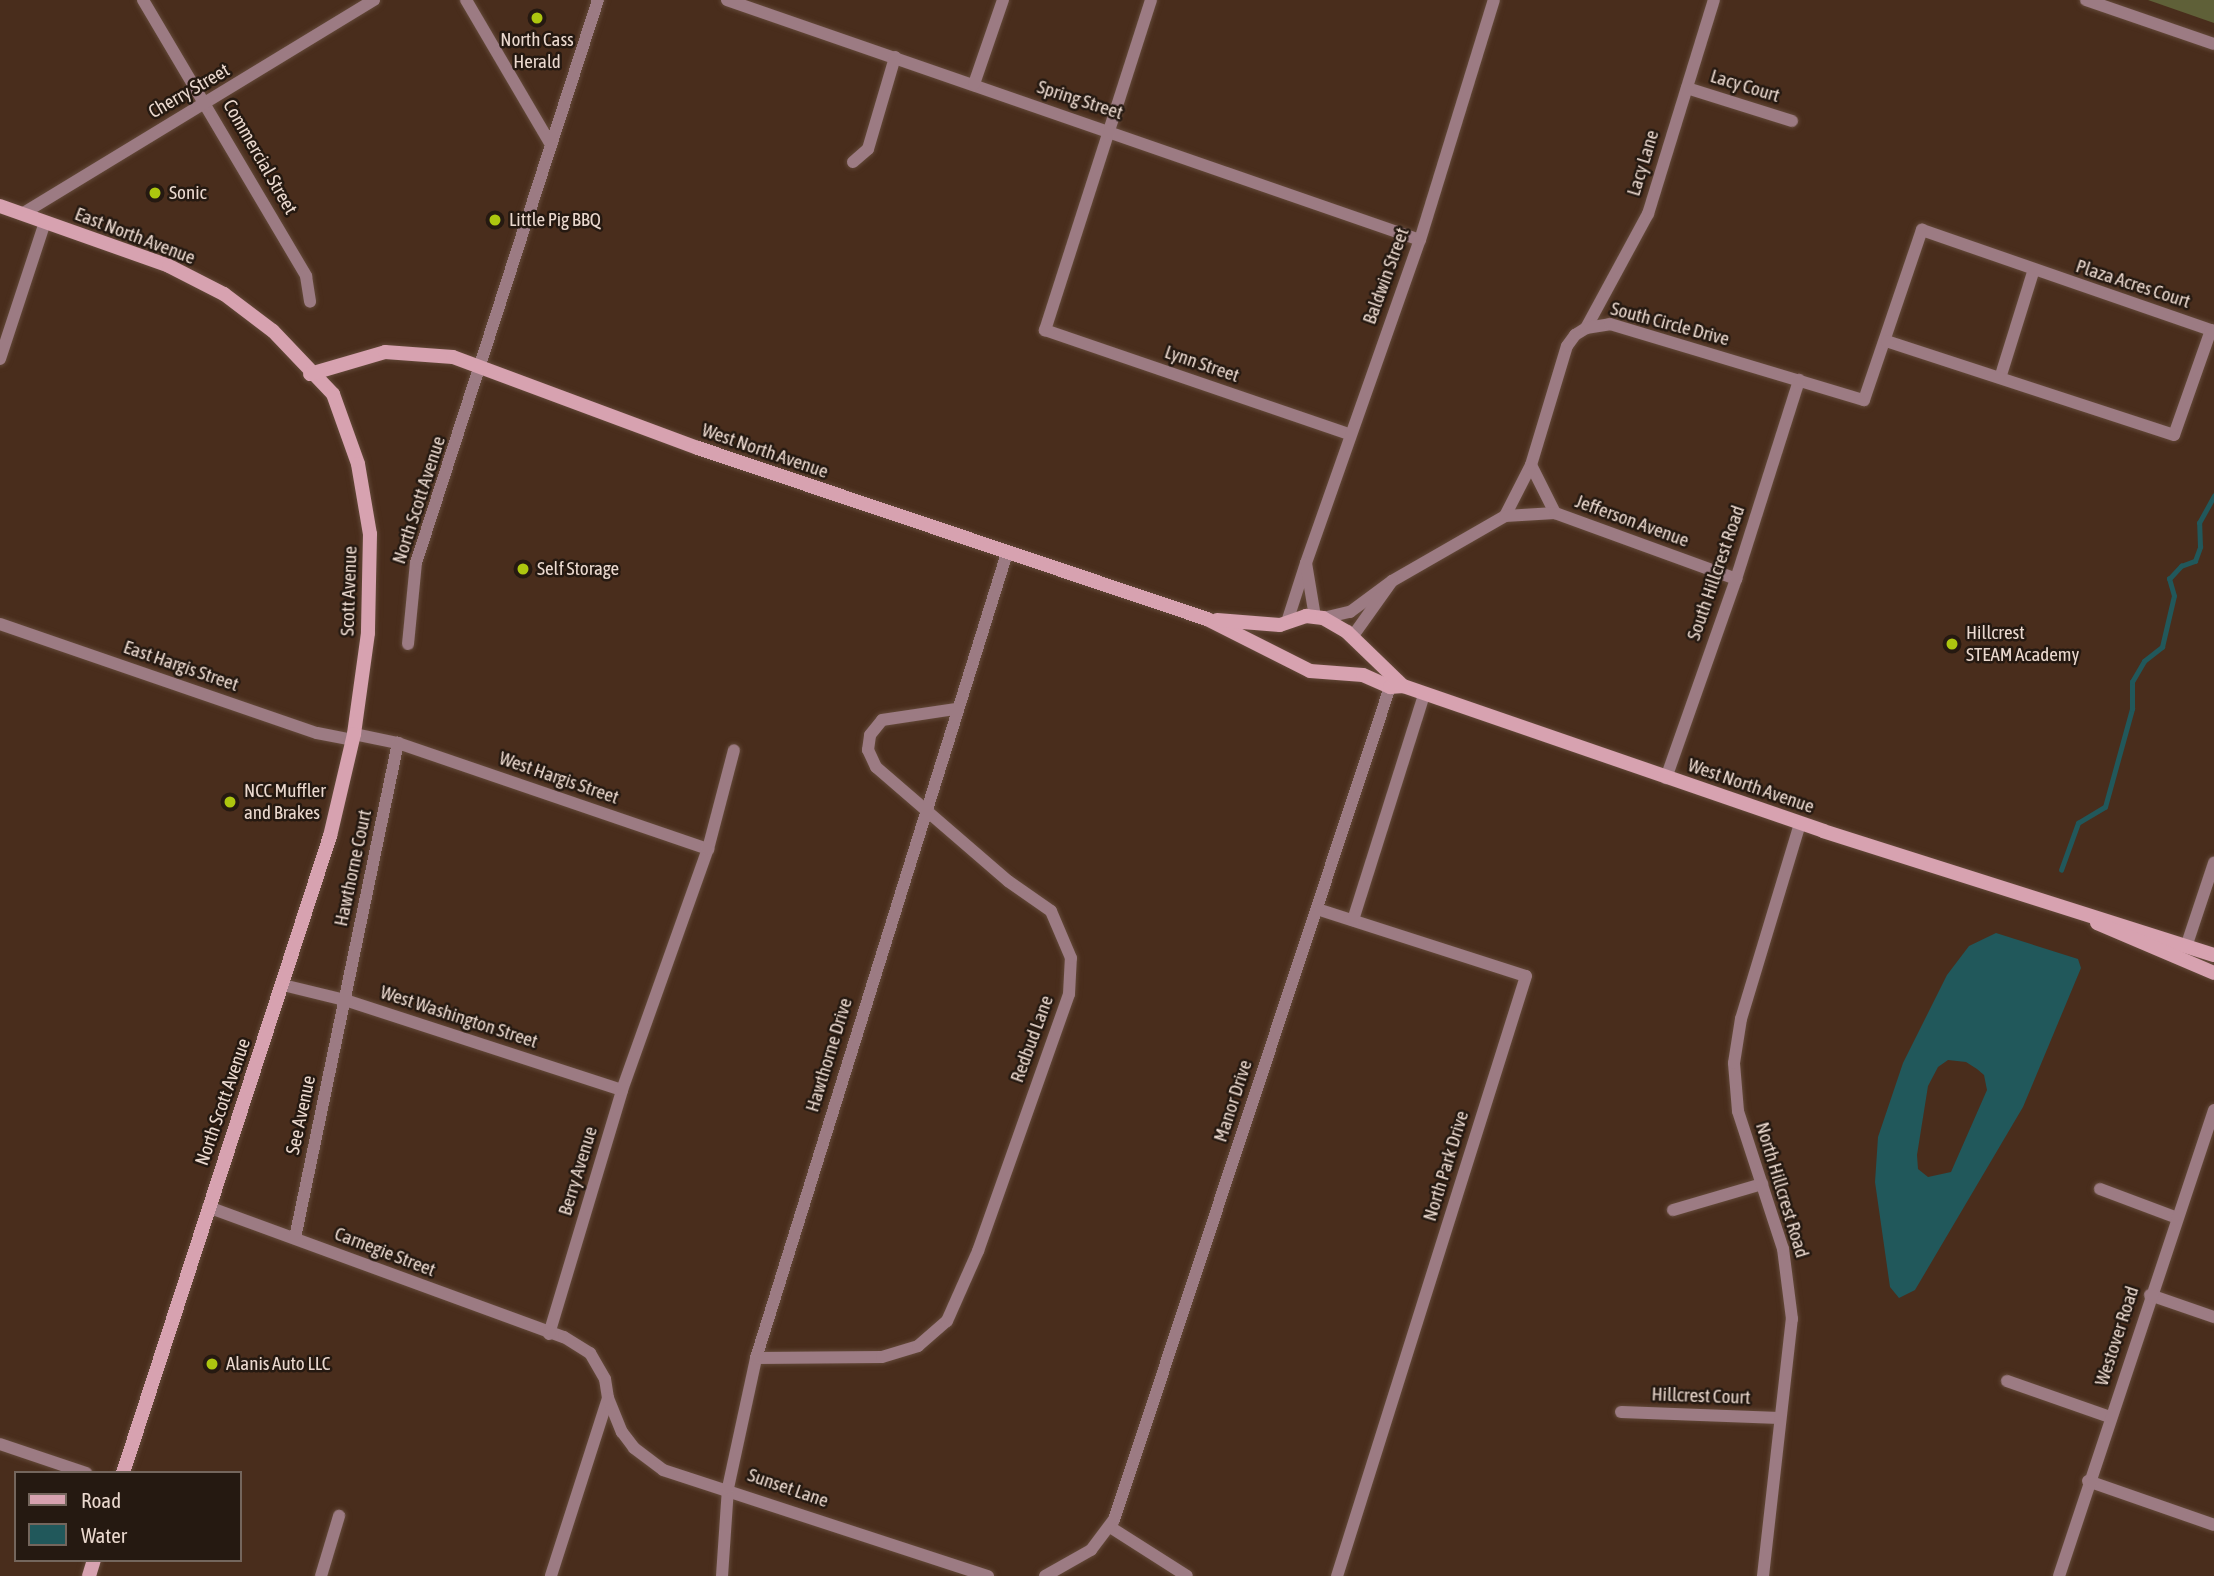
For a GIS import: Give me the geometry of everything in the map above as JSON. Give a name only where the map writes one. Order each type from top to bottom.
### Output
[{"type":"main road","name":"East North Avenue","points":[[0,206],[169,266],[224,294],[273,331],[310,373]]},
{"type":"main road","name":"West North Avenue","points":[[310,373],[348,359],[405,351],[453,358],[1007,553],[1207,620],[1276,650],[1310,671],[1343,672],[1397,686],[1800,823],[2087,916],[2126,924],[2214,955]]},
{"type":"main road","name":"Scott Avenue","points":[[310,373],[332,394],[342,416],[358,464],[370,534],[371,609],[353,737]]},
{"type":"main road","name":"West North Avenue","points":[[1207,620],[1284,622],[1319,618],[1354,640],[1397,686]]},
{"type":"main road","points":[[1276,650],[1284,622]]},
{"type":"main road","points":[[1343,672],[1354,659],[1354,640]]},
{"type":"main road","name":"North Scott Avenue","points":[[124,1471],[330,836],[353,737]]},
{"type":"main road","name":"West North Avenue","points":[[2087,916],[2123,937],[2214,973]]},
{"type":"street","name":"Commercial Street","points":[[143,0],[306,276],[310,302]]},
{"type":"street","name":"Cherry Street","points":[[22,214],[374,0]]},
{"type":"street","points":[[466,0],[551,145]]},
{"type":"street","name":"North Scott Avenue","points":[[408,644],[416,563],[481,370],[598,0]]},
{"type":"street","name":"Spring Street","points":[[727,0],[1110,130],[1420,240]]},
{"type":"street","points":[[974,85],[1003,0]]},
{"type":"street","points":[[1110,130],[1151,0]]},
{"type":"street","name":"Baldwin Street","points":[[1284,622],[1348,434],[1420,240],[1494,0]]},
{"type":"street","name":"Lacy Lane","points":[[1586,328],[1648,214],[1714,0]]},
{"type":"street","points":[[2086,0],[2214,44]]},
{"type":"street","points":[[853,162],[868,149],[895,57]]},
{"type":"street","name":"Lacy Court","points":[[1687,89],[1791,121]]},
{"type":"street","name":"Lynn Street","points":[[1110,130],[1045,330],[1348,434]]},
{"type":"street","points":[[0,359],[45,222]]},
{"type":"street","name":"Plaza Acres Court","points":[[1864,400],[1887,341],[1922,230],[2033,272],[2211,330],[2174,435],[2001,375],[1887,341]]},
{"type":"street","points":[[2001,375],[2033,272]]},
{"type":"street","name":"South Circle Drive","points":[[1505,516],[1531,465],[1567,346],[1586,328],[1610,324],[1864,400]]},
{"type":"street","name":"South Hillcrest Road","points":[[1666,778],[1736,579],[1799,380]]},
{"type":"street","name":"Jefferson Avenue","points":[[1531,465],[1555,513]]},
{"type":"street","name":"Jefferson Avenue","points":[[1505,516],[1555,513],[1736,579]]},
{"type":"street","points":[[1319,618],[1350,612],[1392,581],[1505,516]]},
{"type":"street","name":"Hawthorne Drive","points":[[722,1576],[728,1488],[756,1358],[924,809],[1007,553]]},
{"type":"street","name":"Baldwin Street","points":[[1306,563],[1319,618]]},
{"type":"street","points":[[1354,640],[1392,581]]},
{"type":"street","name":"East Hargis Street","points":[[0,624],[317,733],[398,743]]},
{"type":"street","name":"Manor Drive","points":[[1110,1527],[1317,909],[1397,686]]},
{"type":"street","points":[[1353,920],[1424,695]]},
{"type":"street","name":"Redbud Lane","points":[[756,1358],[882,1357],[918,1346],[947,1321],[978,1251],[1069,994],[1072,958],[1051,911],[1008,881],[876,767],[869,750],[870,735],[882,720],[956,709]]},
{"type":"street","name":"West Hargis Street","points":[[398,743],[708,849]]},
{"type":"street","name":"Hawthorne Court","points":[[345,1000],[398,743]]},
{"type":"street","name":"Berry Avenue","points":[[549,1334],[622,1090],[708,849],[734,750]]},
{"type":"street","name":"North Hillcrest Road","points":[[1762,1576],[1792,1319],[1783,1249],[1738,1111],[1734,1063],[1741,1019],[1800,823]]},
{"type":"street","points":[[2186,947],[2214,863]]},
{"type":"street","name":"North Park Drive","points":[[1317,909],[1526,976],[1336,1576]]},
{"type":"street","name":"West Washington Street","points":[[283,985],[345,1000],[622,1090]]},
{"type":"street","name":"See Avenue","points":[[295,1238],[345,1000]]},
{"type":"street","name":"Westover Road","points":[[2059,1576],[2088,1481],[2214,1110]]},
{"type":"street","points":[[1673,1210],[1762,1184]]},
{"type":"street","points":[[2100,1189],[2177,1218]]},
{"type":"street","name":"Carnegie Street","points":[[208,1207],[549,1334]]},
{"type":"street","points":[[2150,1295],[2214,1317]]},
{"type":"street","points":[[549,1334],[571,1340],[590,1353],[605,1379],[608,1398],[551,1576]]},
{"type":"street","points":[[2007,1381],[2110,1417]]},
{"type":"street","name":"Sunset Lane","points":[[608,1398],[622,1432],[648,1460],[681,1477],[728,1488],[964,1572],[988,1576]]},
{"type":"street","name":"Hillcrest Court","points":[[1621,1412],[1780,1418]]},
{"type":"street","points":[[0,1444],[80,1471]]},
{"type":"street","points":[[2088,1481],[2214,1525]]},
{"type":"street","points":[[321,1576],[339,1516]]},
{"type":"street","points":[[1045,1576],[1076,1562],[1110,1527],[1187,1576]]},
{"type":"green space","points":[[2148,0],[2214,0],[2214,23]]},
{"type":"water","points":[[1996,933],[2078,959],[2081,968],[2023,1107],[1915,1290],[1899,1298],[1890,1287],[1875,1182],[1878,1137],[1903,1063],[1947,975],[1969,946]],"holes":[[[1948,1060],[1966,1062],[1984,1075],[1987,1090],[1951,1172],[1928,1177],[1918,1169],[1917,1155],[1928,1086],[1938,1067]]]},
{"type":"waterway","points":[[2061,870],[2078,823],[2105,807],[2132,709],[2132,682],[2144,661],[2162,647],[2174,596],[2169,579],[2181,566],[2195,561],[2200,547],[2199,523],[2214,496]]},
{"type":"place","name":"North Cass Herald","points":[[537,18]]},
{"type":"place","name":"Sonic","points":[[155,193]]},
{"type":"place","name":"Little Pig BBQ","points":[[495,220]]},
{"type":"place","name":"Self Storage","points":[[523,569]]},
{"type":"place","name":"Hillcrest STEAM Academy","points":[[1952,644]]},
{"type":"place","name":"NCC Muffler and Brakes","points":[[230,802]]},
{"type":"place","name":"Alanis Auto LLC","points":[[212,1364]]}]
